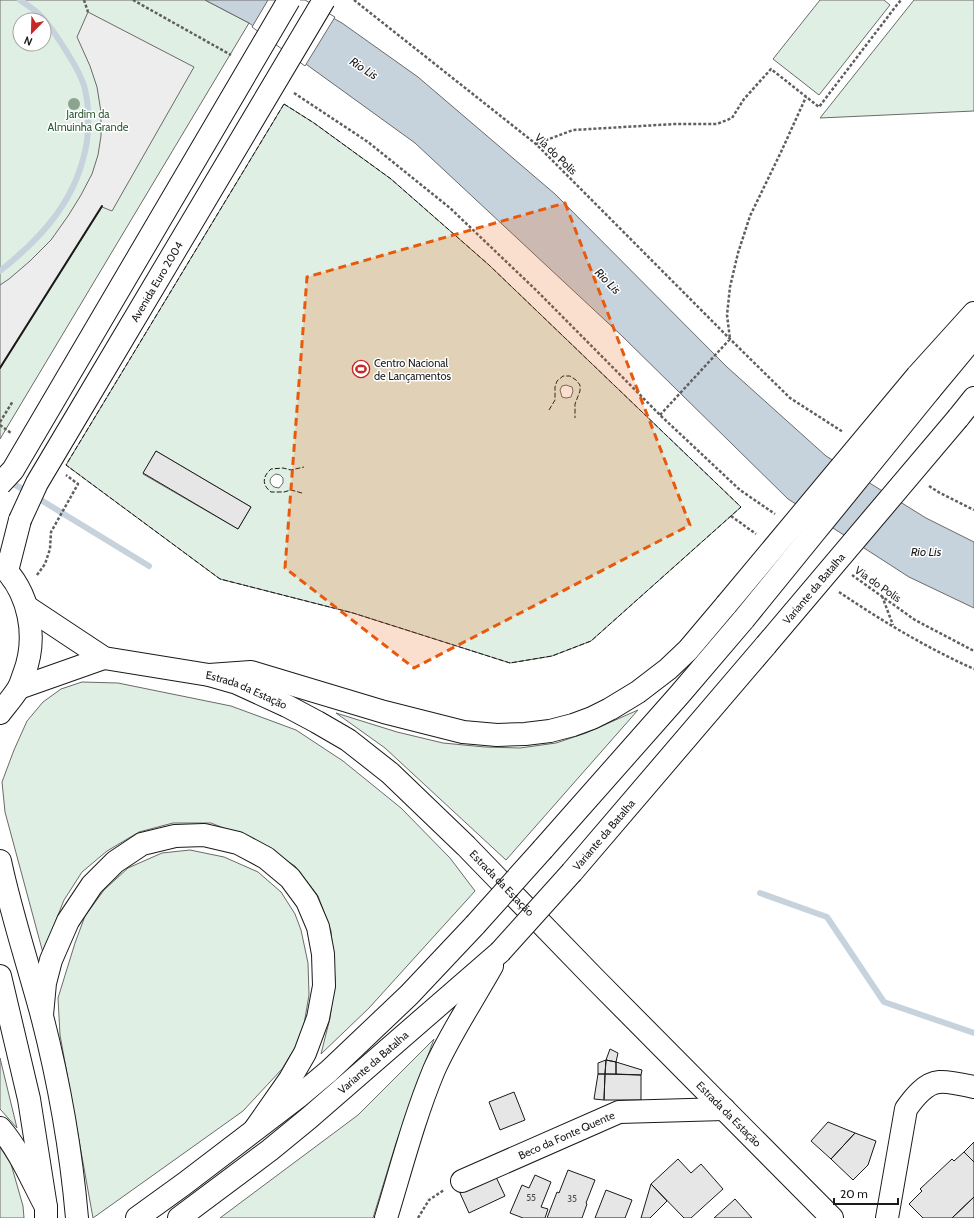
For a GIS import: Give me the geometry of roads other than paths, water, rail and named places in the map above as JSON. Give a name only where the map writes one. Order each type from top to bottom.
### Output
[{"type":"main road","points":[[0,484],[14,470],[289,0]]},
{"type":"main road","name":"Avenida Euro 2004","points":[[4,567],[20,520],[37,483],[324,0]]},
{"type":"main road","points":[[143,1214],[298,1097],[329,1071],[409,995],[476,925],[675,700],[744,619],[924,383],[974,313]]},
{"type":"main road","points":[[209,675],[252,672],[384,712],[462,732],[497,735],[525,734],[550,731],[592,718],[638,692],[668,669],[688,650],[726,605],[924,383],[974,337]]},
{"type":"main road","name":"Variante da Batalha","points":[[179,1218],[309,1118],[500,952],[572,872],[974,398]]},
{"type":"main road","points":[[0,713],[19,688],[28,662],[31,635],[27,607],[19,588],[4,567]]},
{"type":"main road","name":"Estrada da Estação","points":[[27,607],[104,658],[209,675],[237,683],[287,706],[348,740],[390,773],[466,846],[832,1218]]},
{"type":"main road","name":"Estrada da Estação","points":[[19,688],[104,658]]},
{"type":"main road","points":[[42,1015],[45,983],[51,960],[68,921],[92,885],[115,862],[142,844],[175,836],[204,835],[238,843],[266,858],[290,878],[307,902],[318,927],[323,954],[324,986],[318,1018],[305,1053],[255,1129]]},
{"type":"main road","points":[[0,861],[6,891],[42,1015],[60,1094],[70,1155],[77,1218]]},
{"type":"main road","points":[[386,1218],[415,1123],[435,1069],[500,952]]},
{"type":"main road","points":[[0,976],[30,1099],[46,1213]]},
{"type":"main road","points":[[887,1218],[906,1109],[913,1098],[925,1087],[938,1082],[974,1087]]},
{"type":"main road","name":"Beco da Fonte Quente","points":[[462,1181],[619,1112],[724,1109]]},
{"type":"main road","points":[[0,1128],[7,1136],[18,1155],[46,1213]]},
{"type":"water","name":"Rio Lis","points":[[205,0],[301,0],[342,23],[418,77],[555,194],[727,367],[826,456],[926,518],[974,542],[974,608],[909,577],[788,499],[622,336],[415,143],[249,23]]},
{"type":"waterway","points":[[0,271],[31,244],[57,214],[76,180],[82,162],[88,134],[87,102],[84,85],[78,71],[48,24],[38,13],[20,0]]},
{"type":"waterway","points":[[8,481],[28,492]]},
{"type":"waterway","points":[[36,497],[149,566]]},
{"type":"waterway","points":[[760,893],[827,917],[884,1002],[974,1033]]},
{"type":"place","name":"Centro Nacional de Lançamentos","points":[[361,369]]},
{"type":"park label","name":"Jardim da Almuinha Grande","points":[[88,120]]}]
